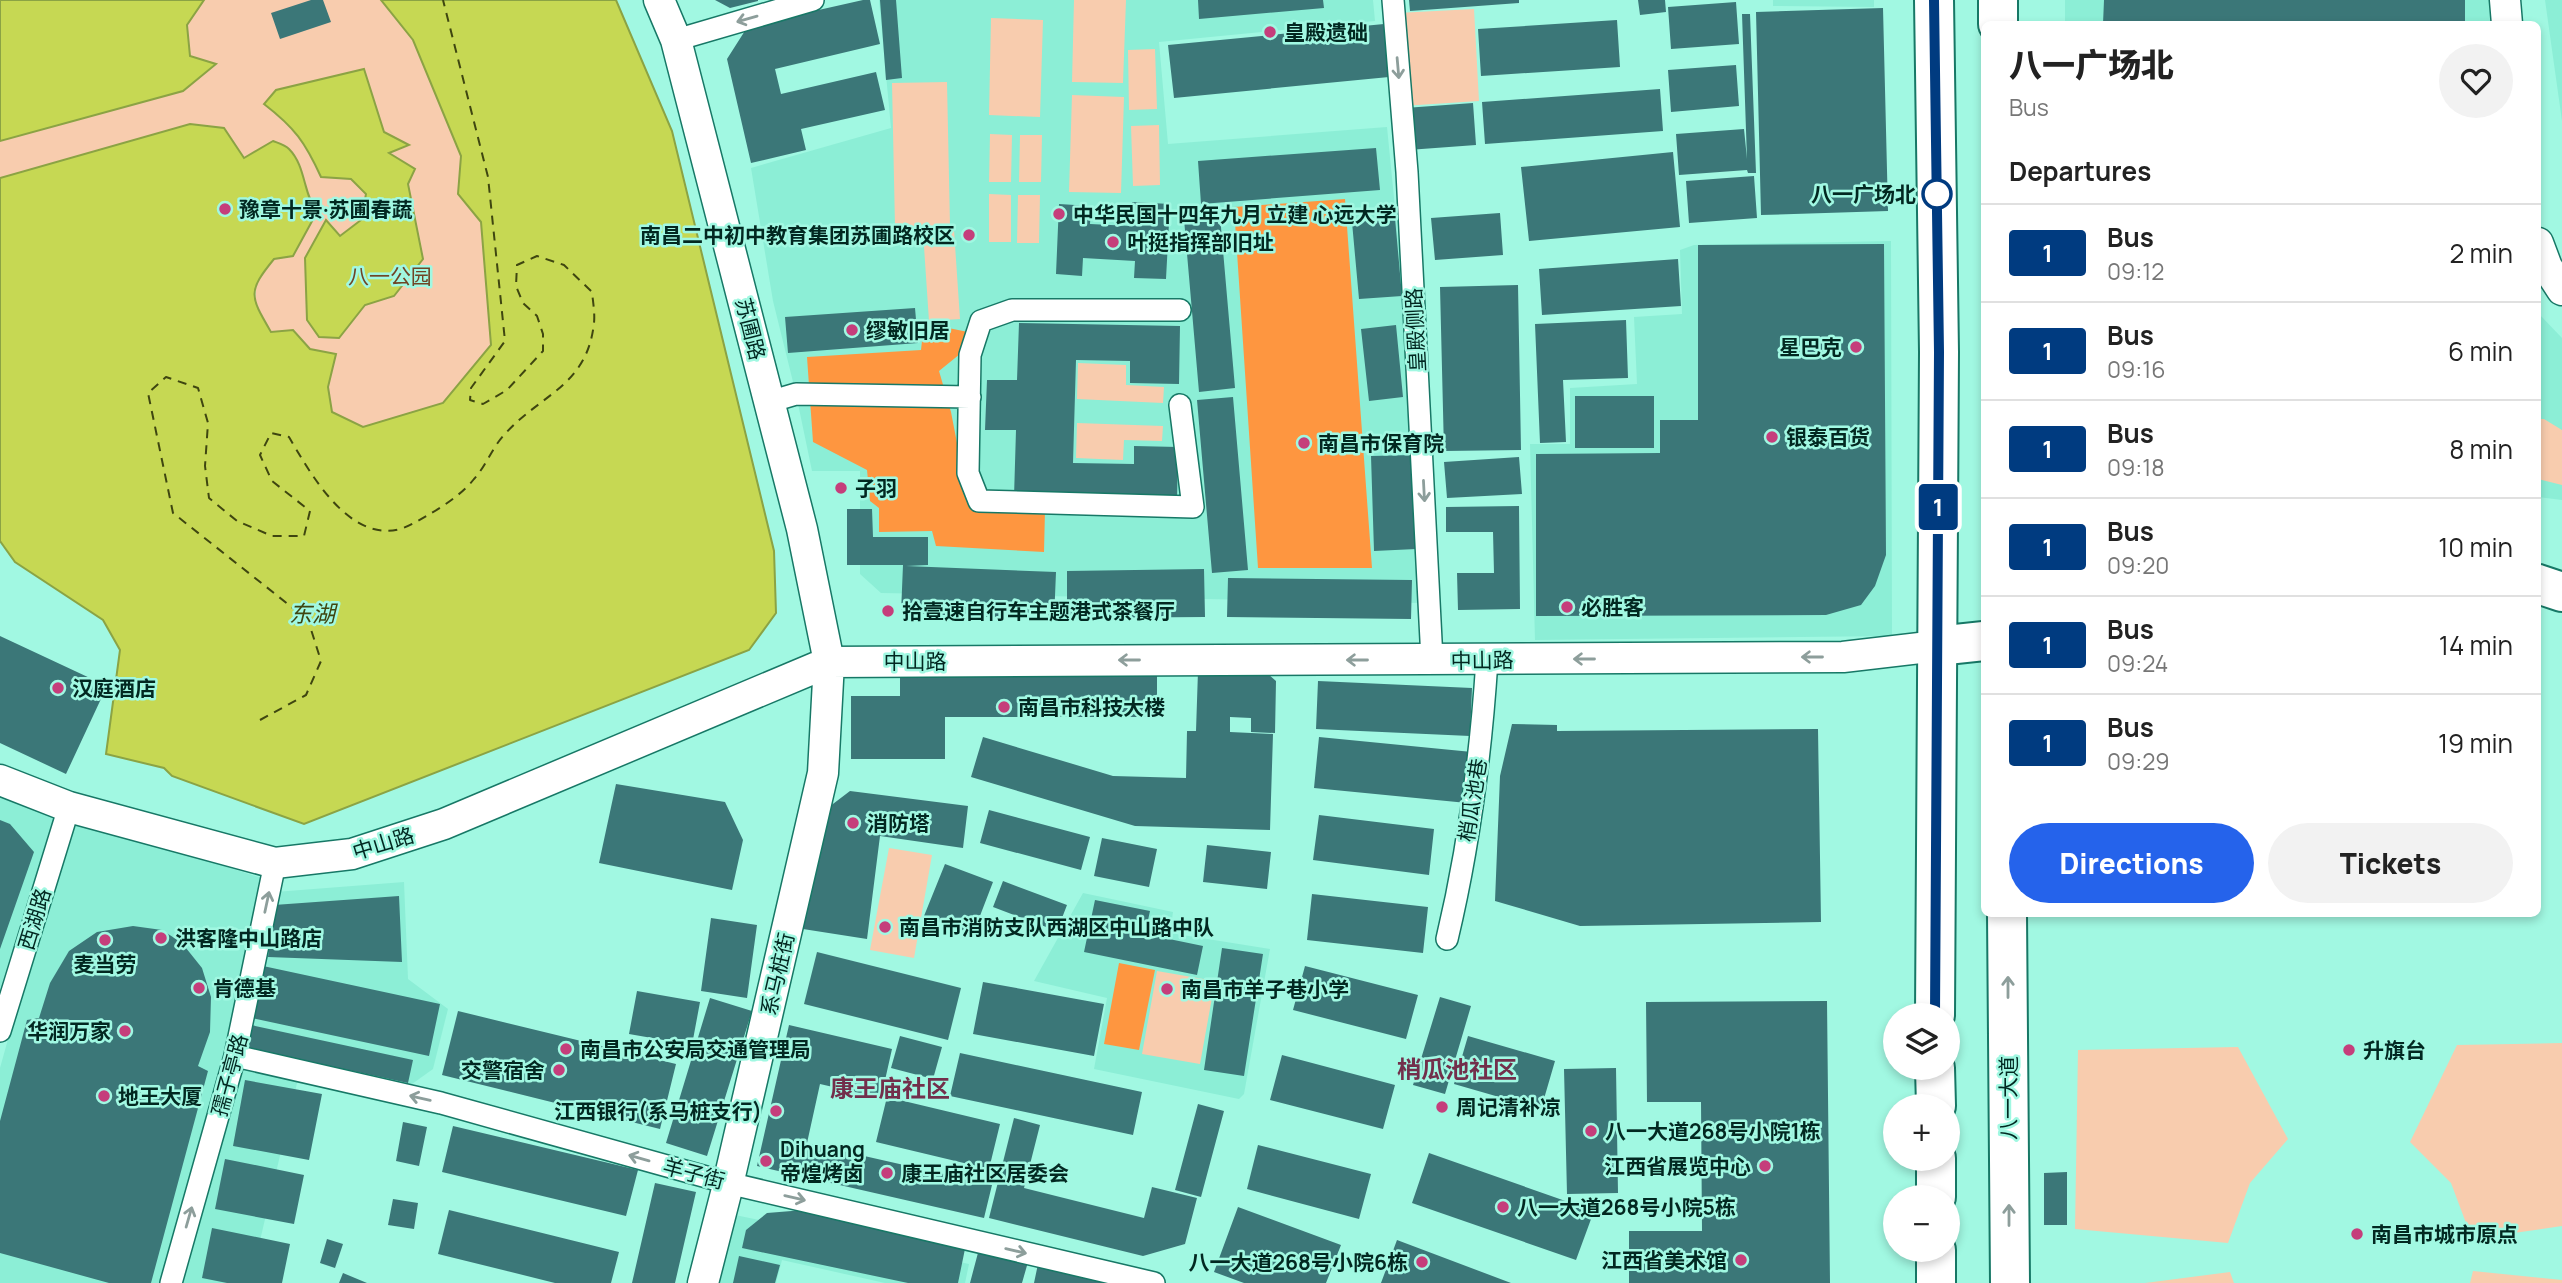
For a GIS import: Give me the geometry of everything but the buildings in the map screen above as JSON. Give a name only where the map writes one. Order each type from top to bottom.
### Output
[{"type":"highway","points":[[1934,0],[1939,352],[1935,1003]]},
{"type":"highway","points":[[1998,0],[1998,21]]},
{"type":"highway","points":[[2541,585],[2562,592]]},
{"type":"highway","points":[[1937,646],[1981,641]]},
{"type":"highway","name":"八一大道","points":[[2007,917],[2010,1283]]},
{"type":"highway","points":[[1936,1262],[1936,1283]]},
{"type":"main road","name":"苏圃路","points":[[659,0],[676,40],[802,529],[829,662]]},
{"type":"main road","points":[[2505,0],[2507,21]]},
{"type":"main road","points":[[2541,251],[2547,267],[2562,290]]},
{"type":"main road","name":"中山路","points":[[0,780],[69,807],[275,863],[352,855],[444,824],[829,662],[1843,657],[1937,646]]},
{"type":"main road","name":"系马桩街","points":[[703,1283],[823,773],[829,662]]},
{"type":"street","points":[[676,40],[813,0]]},
{"type":"street","name":"皇殿侧路","points":[[1393,0],[1407,172],[1432,660]]},
{"type":"street","points":[[1180,310],[1013,310],[981,321],[970,355],[968,472],[979,501],[1193,507],[1180,405]]},
{"type":"street","points":[[769,402],[796,394],[970,397]]},
{"type":"street","name":"梢瓜池巷","points":[[1447,939],[1458,893],[1482,736],[1488,660]]},
{"type":"street","name":"西湖路","points":[[0,1031],[69,807]]},
{"type":"street","name":"孺子亭路","points":[[171,1283],[235,1056],[275,863]]},
{"type":"street","name":"羊子街","points":[[235,1056],[441,1103],[728,1183],[1154,1283]]},
{"type":"shaded area","name":"南昌二中初中教育集团苏圃路校区","points":[[879,0],[1373,0],[1375,21],[1159,42],[1168,144],[1387,127],[1406,319],[1420,603],[881,593],[860,574],[860,471],[812,471],[773,301],[751,168],[891,128]]},
{"type":"shaded area","points":[[1773,0],[1874,0],[1874,7],[1773,6]]},
{"type":"shaded area","points":[[2065,0],[2492,0],[2493,21],[2065,21]]},
{"type":"shaded area","points":[[2545,0],[2562,0],[2562,121]]},
{"type":"shaded area","points":[[1345,199],[1372,568],[1258,568],[1234,207]]},
{"type":"shaded area","name":"银泰百货","points":[[1891,241],[1892,636],[1535,640],[1530,444],[1570,444],[1570,388],[1637,384],[1634,317],[1682,314],[1680,250],[1694,245]]},
{"type":"shaded area","points":[[2541,316],[2562,338],[2562,500],[2541,497]]},
{"type":"shaded area","points":[[924,323],[968,332],[960,354],[939,371],[951,412],[962,469],[976,507],[1045,510],[1044,552],[936,546],[932,531],[879,532],[879,508],[870,501],[867,470],[813,442],[807,357],[921,350]]},
{"type":"shaded area","points":[[0,798],[55,815],[0,989]]},
{"type":"shaded area","name":"地王大厦","points":[[70,817],[265,879],[227,1054],[164,1283],[0,1283],[0,1068]]},
{"type":"shaded area","points":[[404,882],[408,979],[448,1009],[433,1069],[391,1099],[298,1079],[250,1283],[182,1283],[239,1066],[275,892]]},
{"type":"shaded area","name":"南昌市羊子巷小学","points":[[1083,893],[1173,912],[1170,933],[1270,949],[1244,1094],[1239,1099],[1094,1069],[1107,998],[1034,981]]},
{"type":"shaded area","points":[[1119,963],[1155,970],[1139,1050],[1104,1044]]},
{"type":"shaded area","points":[[735,1215],[969,1264],[965,1283],[885,1283],[782,1260],[776,1283],[720,1283]]},
{"type":"green space","name":"八一公园","points":[[204,0],[381,0],[413,40],[461,156],[458,194],[481,222],[491,345],[443,403],[363,427],[332,412],[328,387],[336,354],[310,349],[293,330],[271,332],[255,305],[256,281],[274,259],[309,203],[303,174],[244,159],[224,129],[190,124],[0,178],[0,141],[183,91],[216,65],[190,57],[187,25]]},
{"type":"green space","points":[[1074,0],[1126,0],[1123,83],[1072,82]]},
{"type":"green space","points":[[1474,9],[1479,101],[1403,106],[1397,13]]},
{"type":"green space","points":[[991,18],[1043,20],[1040,117],[989,115]]},
{"type":"green space","points":[[1155,49],[1157,109],[1129,110],[1128,50]]},
{"type":"green space","points":[[947,82],[950,226],[895,227],[892,83]]},
{"type":"green space","points":[[1072,95],[1124,97],[1121,193],[1069,192]]},
{"type":"green space","points":[[1159,125],[1160,185],[1133,186],[1131,126]]},
{"type":"green space","points":[[990,134],[1012,135],[1011,182],[989,182]]},
{"type":"green space","points":[[1020,135],[1042,135],[1041,182],[1019,182]]},
{"type":"green space","points":[[989,194],[1011,195],[1011,242],[989,242]]},
{"type":"green space","points":[[1018,195],[1040,195],[1039,243],[1017,243]]},
{"type":"green space","points":[[954,230],[960,319],[929,321],[923,232]]},
{"type":"green space","points":[[1078,363],[1126,365],[1126,385],[1164,387],[1163,403],[1077,399]]},
{"type":"green space","points":[[2541,419],[2562,430],[2562,485],[2541,480]]},
{"type":"green space","points":[[1077,423],[1163,426],[1162,441],[1124,440],[1123,460],[1076,458]]},
{"type":"green space","points":[[889,848],[932,855],[914,958],[870,950]]},
{"type":"green space","points":[[1157,971],[1215,981],[1200,1064],[1142,1054]]},
{"type":"green space","points":[[2562,1043],[2562,1226],[2472,1239],[2451,1183],[2410,1142],[2457,1045]]},
{"type":"green space","points":[[2238,1047],[2288,1139],[2250,1183],[2228,1243],[2075,1229],[2078,1050]]},
{"type":"green space","points":[[2473,1271],[2562,1280],[2562,1283],[2470,1283]]},
{"type":"green space","points":[[2230,1272],[2234,1283],[2145,1283]]},
{"type":"water","points":[[0,0],[204,0],[187,25],[190,56],[216,64],[183,91],[0,141]]},
{"type":"water","name":"东湖","points":[[381,0],[616,0],[672,131],[774,551],[776,613],[749,650],[304,824],[172,776],[164,768],[106,754],[120,650],[103,620],[15,562],[0,541],[0,178],[190,124],[224,128],[244,158],[273,141],[283,145],[299,163],[309,197],[317,212],[293,256],[274,259],[259,279],[254,294],[271,332],[293,330],[310,349],[336,354],[328,387],[332,412],[363,427],[443,403],[491,345],[481,222],[458,194],[461,156],[413,40]]},
{"type":"water","points":[[364,69],[384,132],[409,145],[389,153],[415,169],[408,184],[423,259],[394,296],[365,305],[339,338],[319,337],[307,320],[305,258],[326,220],[340,236],[361,220],[366,194],[351,179],[321,177],[298,136],[264,104],[276,90]]},
{"type":"ferry route","points":[[260,720],[306,695],[321,661],[308,620],[173,513],[148,393],[166,377],[198,388],[208,423],[205,466],[209,498],[237,521],[272,536],[304,536],[310,511],[272,481],[260,455],[271,433],[289,437],[320,486],[348,516],[364,526],[381,531],[400,529],[434,511],[464,489],[478,474],[504,435],[572,376],[590,345],[594,319],[592,292],[564,265],[537,256],[517,265],[516,286],[523,303],[537,316],[543,334],[543,351],[507,390],[483,404],[470,400],[471,388],[505,341],[488,177],[443,0]]},
{"type":"bus line","name":"1","points":[[1934,0],[1939,352],[1935,1003]]},
{"type":"place","name":"皇殿遗础","points":[[1270,32]]},
{"type":"place","name":"八一广场北","points":[[1937,194]]},
{"type":"place","name":"豫章十景·苏圃春蔬","points":[[225,209]]},
{"type":"place","name":"中华民国十四年九月 立建 心远大学","points":[[1059,214]]},
{"type":"place","name":"南昌二中初中教育集团苏圃路校区","points":[[969,235]]},
{"type":"place","name":"叶挺指挥部旧址","points":[[1113,242]]},
{"type":"place","name":"缪敏旧居","points":[[852,330]]},
{"type":"place","name":"星巴克","points":[[1856,347]]},
{"type":"place","name":"银泰百货","points":[[1772,437]]},
{"type":"place","name":"南昌市保育院","points":[[1304,443]]},
{"type":"place","name":"子羽","points":[[841,488]]},
{"type":"place","name":"必胜客","points":[[1567,607]]},
{"type":"place","name":"拾壹速自行车主题港式茶餐厅","points":[[888,611]]},
{"type":"place","name":"汉庭酒店","points":[[58,688]]},
{"type":"place","name":"南昌市科技大楼","points":[[1004,707]]},
{"type":"place","name":"消防塔","points":[[853,823]]},
{"type":"place","name":"南昌市消防支队西湖区中山路中队","points":[[885,927]]},
{"type":"place","name":"洪客隆中山路店","points":[[161,938]]},
{"type":"place","name":"麦当劳","points":[[105,940]]},
{"type":"place","name":"肯德基","points":[[199,988]]},
{"type":"place","name":"南昌市羊子巷小学","points":[[1167,989]]},
{"type":"place","name":"华润万家","points":[[125,1031]]},
{"type":"place","name":"南昌市公安局交通管理局","points":[[566,1049]]},
{"type":"place","name":"升旗台","points":[[2349,1050]]},
{"type":"place","name":"交警宿舍","points":[[559,1070]]},
{"type":"place","name":"地王大厦","points":[[104,1096]]},
{"type":"place","name":"周记清补凉","points":[[1442,1107]]},
{"type":"place","name":"江西银行(系马桩支行)","points":[[776,1111]]},
{"type":"place","name":"八一大道268号小院1栋","points":[[1591,1131]]},
{"type":"place","name":"Dihuang 帝煌烤卤","points":[[766,1161]]},
{"type":"place","name":"江西省展览中心","points":[[1765,1166]]},
{"type":"place","name":"康王庙社区居委会","points":[[887,1173]]},
{"type":"place","name":"八一大道268号小院5栋","points":[[1503,1207]]},
{"type":"place","name":"南昌市城市原点","points":[[2357,1234]]},
{"type":"place","name":"江西省美术馆","points":[[1741,1260]]},
{"type":"place","name":"八一大道268号小院6栋","points":[[1422,1262]]},
{"type":"district","name":"梢瓜池社区","points":[[1457,1068]]},
{"type":"district","name":"康王庙社区","points":[[890,1087]]}]
